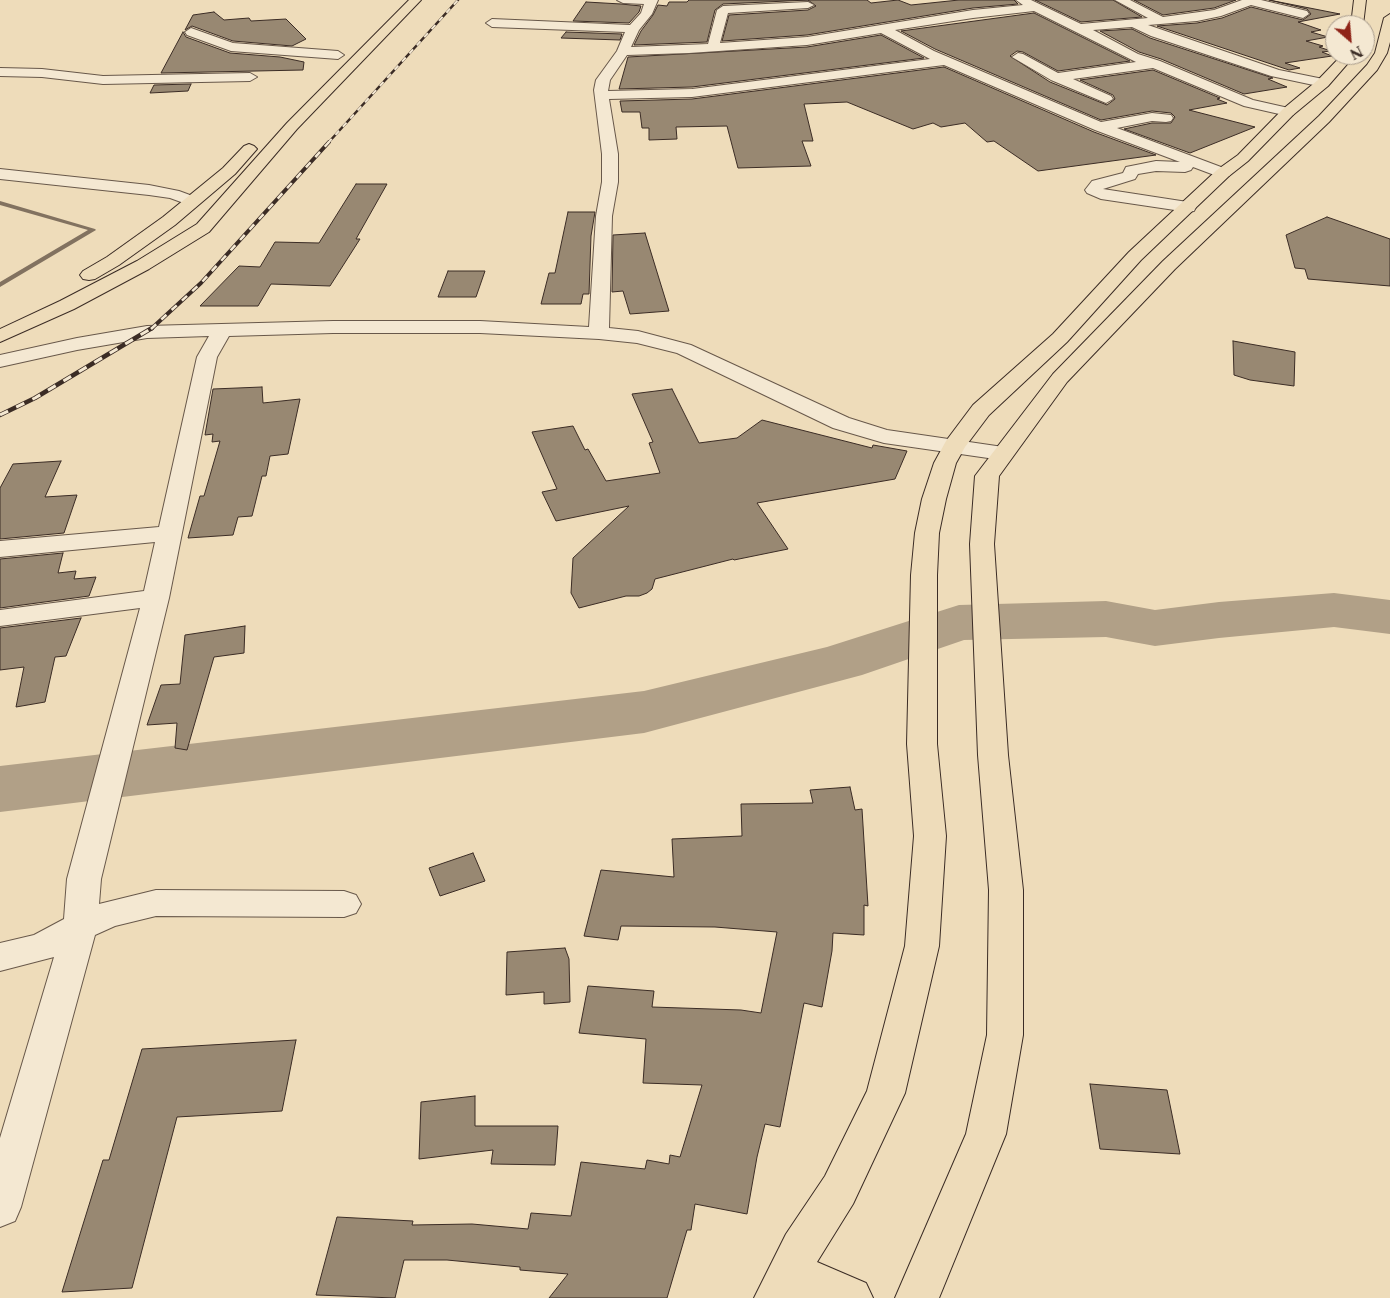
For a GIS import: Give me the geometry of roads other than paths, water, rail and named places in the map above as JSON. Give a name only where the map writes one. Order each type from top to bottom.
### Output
[{"type":"main road","points":[[326,69],[338,55],[396,0]]},
{"type":"main road","points":[[0,336],[67,305],[143,265],[203,228],[292,126],[415,0]]},
{"type":"main road","points":[[1358,15],[1360,0]]},
{"type":"main road","points":[[917,1298],[986,1134],[1005,1035],[1006,890],[993,755],[982,544],[987,476],[1060,378],[1169,265],[1324,119],[1372,67],[1381,53],[1390,13]]},
{"type":"main road","points":[[851,1298],[784,1285],[801,1249],[838,1190],[886,1093],[922,946],[930,836],[922,744],[924,576],[927,533],[945,463],[954,446],[981,410],[1060,338],[1135,256],[1188,207],[1215,171],[1243,158],[1288,112],[1323,83],[1340,65]]},
{"type":"main road","points":[[0,323],[36,306],[113,261],[169,220],[238,163],[259,136]]},
{"type":"street","points":[[599,333],[604,216],[610,182],[610,154],[601,90],[603,80],[623,51],[633,29],[646,14],[652,0],[623,0]]},
{"type":"street","points":[[1022,0],[1132,57],[1155,64],[1248,103],[1288,112]]},
{"type":"street","points":[[1121,0],[1161,20]]},
{"type":"street","points":[[1079,28],[1217,14],[1252,0],[1303,14]]},
{"type":"street","points":[[713,47],[723,10],[809,7]]},
{"type":"street","points":[[623,51],[798,42],[846,36],[973,14],[1034,7]]},
{"type":"street","points":[[745,8],[755,20]]},
{"type":"street","points":[[907,10],[928,22]]},
{"type":"street","points":[[492,23],[633,29]]},
{"type":"street","points":[[1134,23],[1155,33],[1276,73],[1323,83]]},
{"type":"street","points":[[831,25],[846,36]]},
{"type":"street","points":[[883,29],[947,61],[1100,127],[1215,171]]},
{"type":"street","points":[[191,32],[231,47],[338,55]]},
{"type":"street","points":[[1018,57],[1052,76],[1059,77],[1155,64]]},
{"type":"street","points":[[602,95],[692,93],[947,61]]},
{"type":"street","points":[[157,79],[182,69]]},
{"type":"street","points":[[0,72],[42,73],[103,80],[120,78],[250,77]]},
{"type":"street","points":[[1059,77],[1106,99]]},
{"type":"street","points":[[1100,127],[1152,117],[1166,118]]},
{"type":"street","points":[[1188,207],[1100,194],[1093,190],[1098,184],[1129,176],[1132,170],[1156,166],[1215,171]]},
{"type":"street","points":[[0,174],[149,190],[173,194],[192,201]]},
{"type":"street","points":[[0,361],[111,337],[147,332],[480,327],[599,333],[638,337],[684,349],[841,423],[884,436],[1002,454]]},
{"type":"street","points":[[0,1207],[80,926],[84,879],[156,598],[207,357],[222,331]]},
{"type":"street","points":[[0,549],[170,533]]},
{"type":"street","points":[[0,618],[156,598]]},
{"type":"street","points":[[0,957],[42,947],[80,926],[109,914],[156,903],[344,904]]},
{"type":"waterway","points":[[0,203],[93,230],[0,285]]},
{"type":"waterway","points":[[0,789],[644,712],[841,662],[959,623],[1106,619],[1155,628],[1219,620],[1334,610],[1390,617]]},
{"type":"railway","points":[[328,143],[458,0]]},
{"type":"railway","points":[[151,329],[201,283],[329,142]]},
{"type":"railway","points":[[0,415],[35,398],[152,328]]}]
